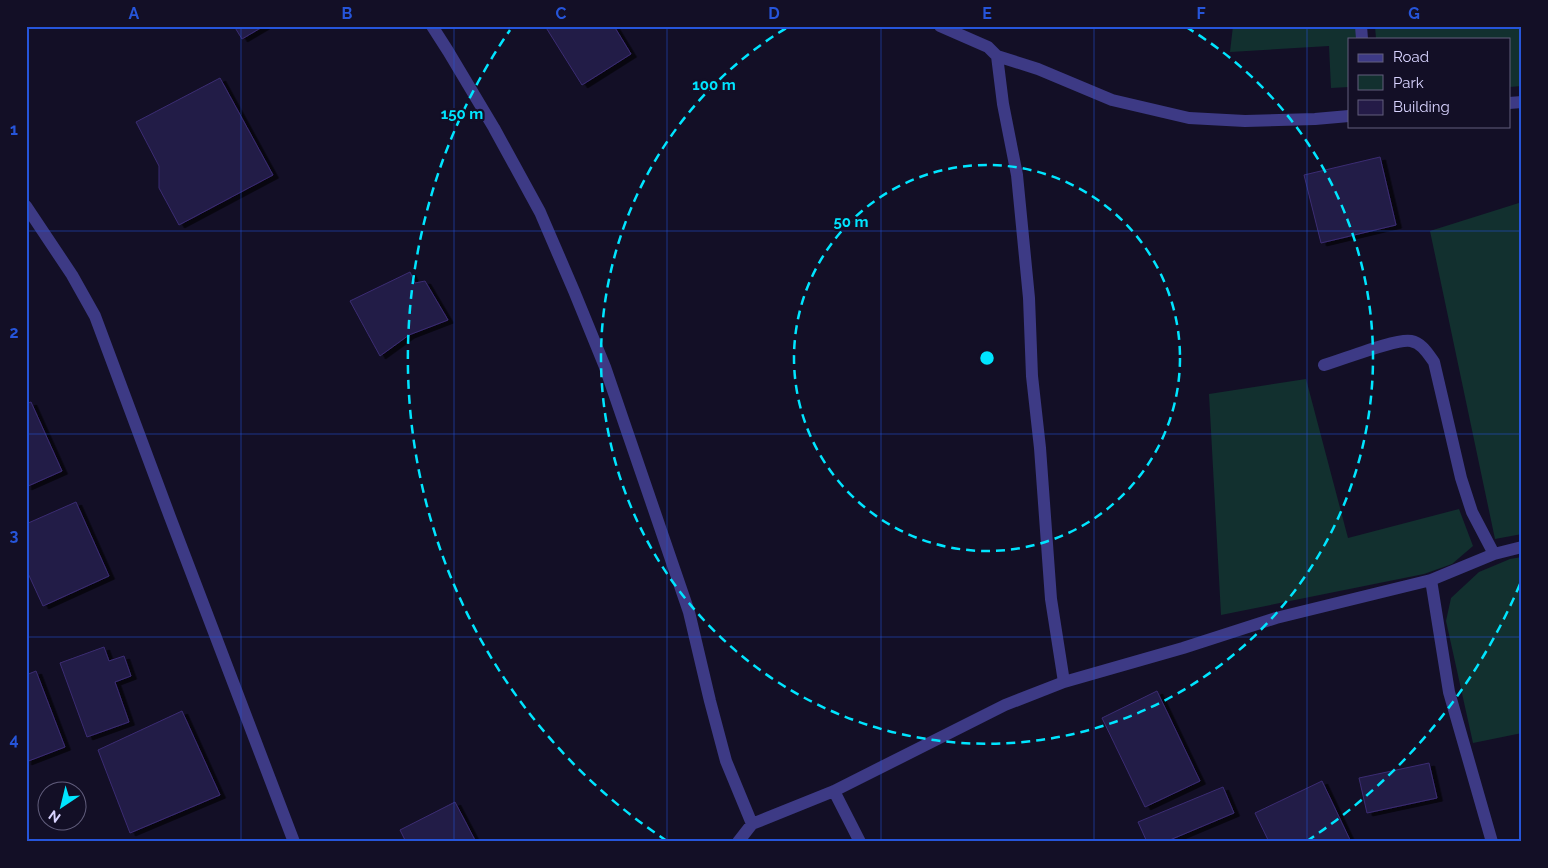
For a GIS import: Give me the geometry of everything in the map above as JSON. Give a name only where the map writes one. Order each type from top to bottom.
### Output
[{"type":"street","points":[[432,26],[490,121],[540,212],[605,367],[689,612],[726,761],[752,824]]},
{"type":"street","points":[[940,26],[988,47],[997,56],[1038,69],[1112,100],[1189,118],[1245,121],[1348,116]]},
{"type":"street","points":[[997,56],[1003,104],[1017,176],[1029,298],[1032,376],[1040,448],[1051,599],[1064,682]]},
{"type":"street","points":[[26,206],[72,275],[95,316],[294,842]]},
{"type":"street","points":[[1324,365],[1396,342],[1412,341],[1426,350],[1434,362],[1461,478],[1472,512],[1494,554]]},
{"type":"street","points":[[738,842],[752,824],[834,791],[1005,705],[1064,682],[1183,648],[1276,618],[1431,580],[1494,554],[1522,547]]},
{"type":"street","points":[[1431,580],[1449,692],[1492,842]]},
{"type":"street","points":[[834,791],[860,842]]},
{"type":"green space","points":[[1233,26],[1357,26],[1359,38],[1348,38],[1348,87],[1331,88],[1329,46],[1230,52]]},
{"type":"green space","points":[[1375,26],[1522,26],[1522,86],[1510,87],[1510,38],[1376,38]]},
{"type":"green space","points":[[1522,202],[1522,534],[1495,539],[1430,231]]},
{"type":"green space","points":[[1306,379],[1348,538],[1459,509],[1473,546],[1452,564],[1424,574],[1221,615],[1209,394]]},
{"type":"green space","points":[[1522,557],[1522,733],[1473,743],[1446,621],[1451,598],[1479,572],[1510,559]]},
{"type":"building","points":[[234,26],[264,26],[242,39]]},
{"type":"building","points":[[545,26],[614,26],[631,54],[582,85]]},
{"type":"building","points":[[220,78],[273,175],[179,225],[159,188],[159,166],[136,122]]},
{"type":"building","points":[[1380,157],[1396,225],[1321,243],[1304,175]]},
{"type":"building","points":[[410,272],[415,283],[425,281],[448,320],[409,335],[380,356],[350,301]]},
{"type":"building","points":[[31,402],[62,471],[26,487],[26,404]]},
{"type":"building","points":[[76,502],[109,576],[43,606],[26,569],[26,524]]},
{"type":"building","points":[[104,647],[109,661],[124,656],[131,676],[115,682],[129,722],[87,737],[60,663]]},
{"type":"building","points":[[36,671],[65,747],[26,762],[26,675]]},
{"type":"building","points":[[1157,691],[1200,781],[1145,807],[1102,718]]},
{"type":"building","points":[[182,711],[220,795],[130,833],[98,750]]},
{"type":"building","points":[[1429,763],[1437,798],[1367,813],[1359,778]]},
{"type":"building","points":[[1322,781],[1351,842],[1269,842],[1255,813]]},
{"type":"building","points":[[1223,787],[1234,813],[1165,842],[1147,842],[1138,822]]},
{"type":"building","points":[[455,802],[476,842],[406,842],[400,830]]}]
